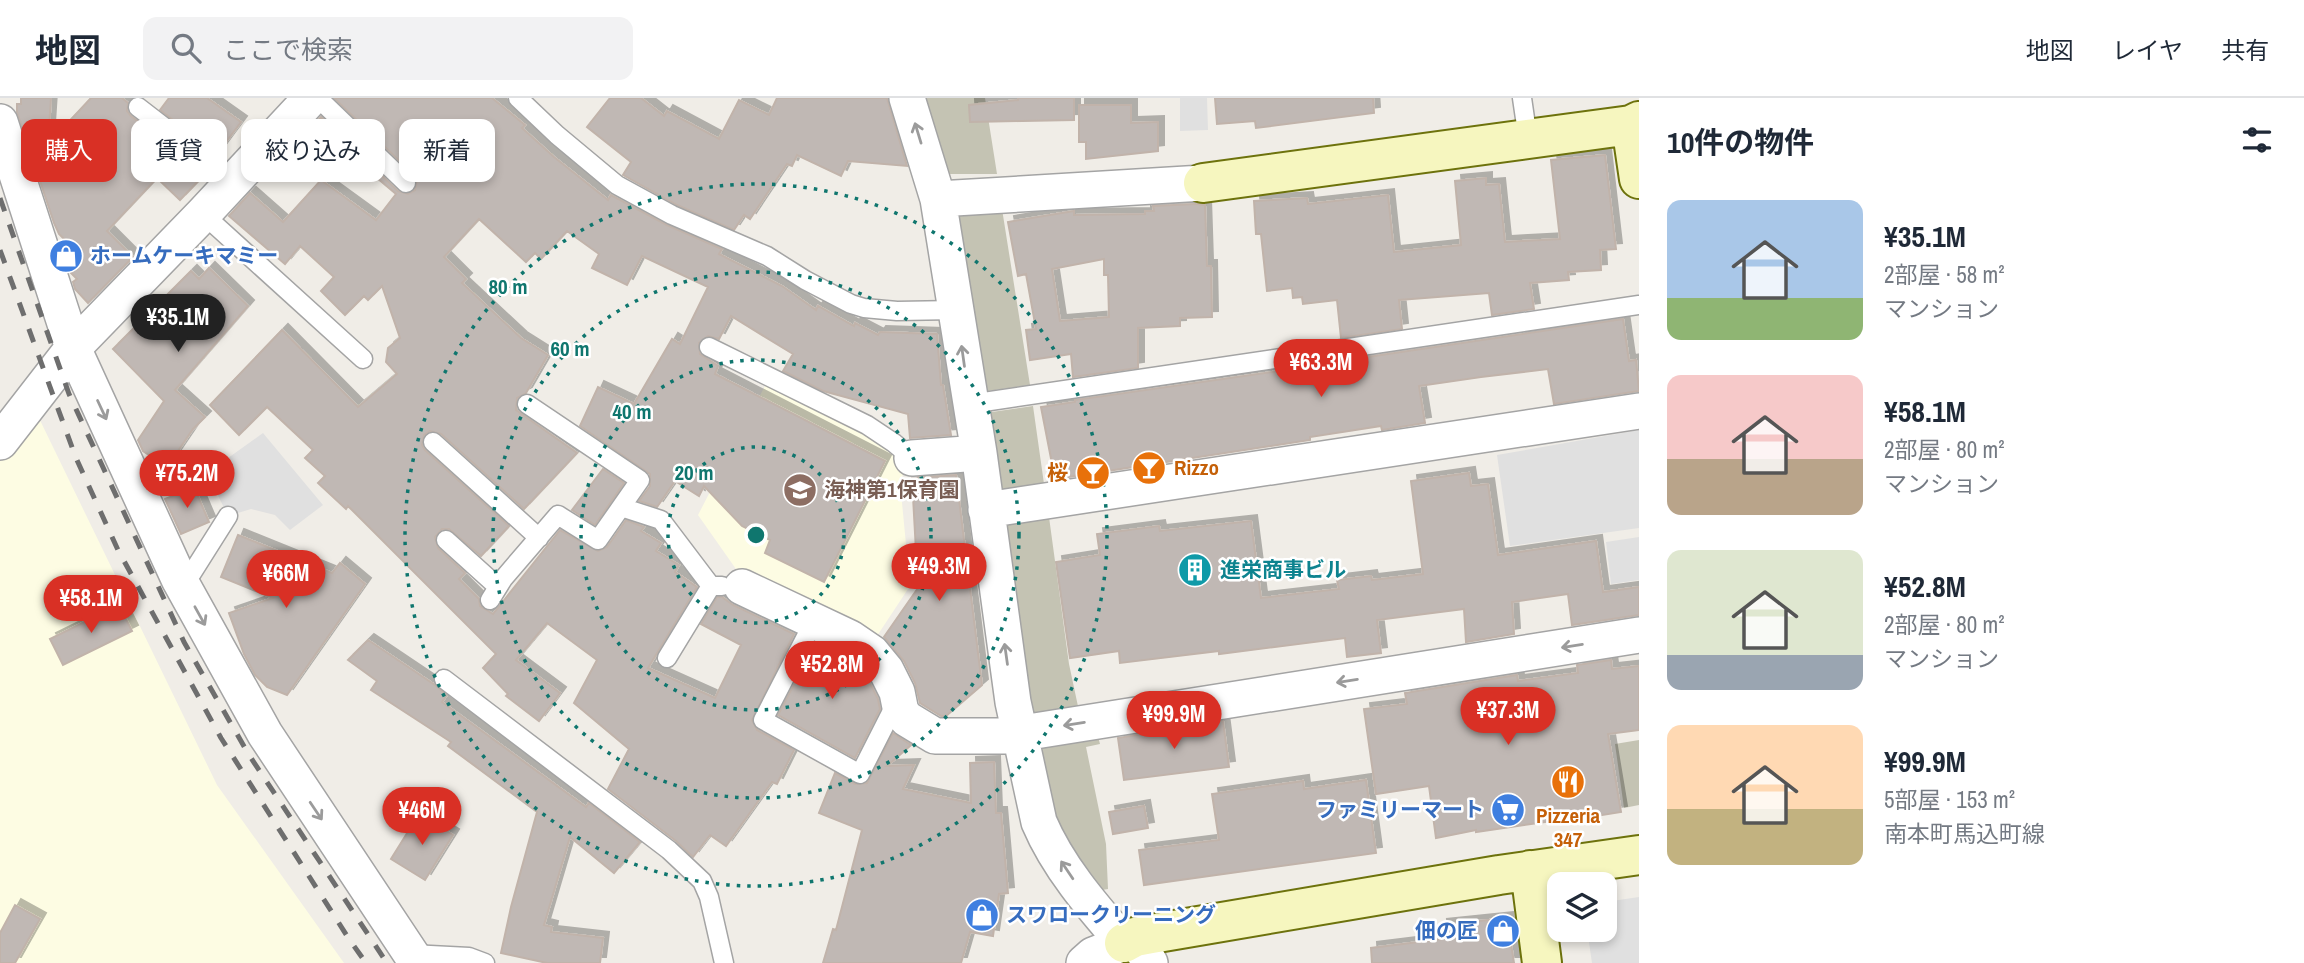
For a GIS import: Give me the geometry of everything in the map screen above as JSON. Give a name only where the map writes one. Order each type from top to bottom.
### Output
[{"type":"street","points":[[0,442],[73,348],[204,214],[311,98]]},
{"type":"street","points":[[907,98],[938,199],[979,453],[1013,702],[1039,822],[1046,839],[1093,907],[1130,952]]},
{"type":"street","points":[[0,122],[73,348],[179,579],[265,734],[414,958]]},
{"type":"street","points":[[938,199],[1203,183],[1635,123],[1639,179]]},
{"type":"street","points":[[986,510],[1639,411]]},
{"type":"street","points":[[912,458],[979,453]]},
{"type":"street","points":[[726,586],[814,621],[850,638],[872,653],[886,670],[901,712],[907,719],[935,736],[1004,736],[1639,635]]},
{"type":"street","points":[[1084,963],[1093,955],[1130,952],[1530,870],[1639,855]]},
{"type":"street","points":[[1530,870],[1542,963]]},
{"type":"lane","points":[[318,98],[406,183]]},
{"type":"lane","points":[[518,98],[617,185],[672,215],[767,256],[851,304],[897,311],[956,310]]},
{"type":"lane","points":[[1522,98],[1528,139]]},
{"type":"lane","points":[[138,107],[234,181]]},
{"type":"lane","points":[[204,214],[363,359]]},
{"type":"lane","points":[[970,404],[1639,305]]},
{"type":"lane","points":[[709,347],[867,425],[912,458]]},
{"type":"lane","points":[[446,540],[494,594],[558,515],[598,540],[640,480],[527,404]]},
{"type":"lane","points":[[433,442],[539,538]]},
{"type":"lane","points":[[621,507],[661,520],[726,586],[667,658]]},
{"type":"lane","points":[[179,579],[192,573],[228,516]]},
{"type":"lane","points":[[814,621],[763,720],[860,774],[898,699]]},
{"type":"lane","points":[[444,679],[669,850],[702,881],[709,897],[724,963]]},
{"type":"lane","points":[[414,958],[469,957],[485,963]]},
{"type":"shaded area","points":[[918,98],[985,98],[997,174],[945,174]]},
{"type":"shaded area","points":[[1180,98],[1207,98],[1208,130],[1180,131]]},
{"type":"shaded area","points":[[1002,209],[1030,385],[981,392],[954,217]]},
{"type":"shaded area","points":[[766,384],[881,441],[907,465],[900,482],[910,586],[871,645],[743,579],[698,515]]},
{"type":"shaded area","points":[[1033,406],[1045,491],[998,498],[985,413]]},
{"type":"shaded area","points":[[36,412],[217,785],[344,963],[0,963],[0,460]]},
{"type":"shaded area","points":[[1639,430],[1639,528],[1510,546],[1497,455]]},
{"type":"shaded area","points":[[263,433],[323,505],[290,530],[275,515],[251,509],[228,516],[207,473]]},
{"type":"shaded area","points":[[1049,517],[1069,664],[1079,711],[1038,719],[1025,698],[1000,535],[1007,523]]},
{"type":"shaded area","points":[[1639,537],[1639,580],[1611,584],[1606,542]]},
{"type":"shaded area","points":[[1096,729],[1100,744],[1086,747],[1106,844],[1108,889],[1102,890],[1055,830],[1035,741]]},
{"type":"shaded area","points":[[1639,740],[1639,805],[1624,808],[1615,744]]},
{"type":"shaded area","points":[[1639,897],[1639,963],[1592,963],[1589,942],[1617,942],[1617,900]]},
{"type":"building","points":[[21,98],[51,98],[50,119],[21,119],[21,124],[17,104],[21,104]]},
{"type":"building","points":[[91,98],[122,98],[128,103],[127,111],[135,119],[131,119],[131,182],[153,182],[107,231],[133,257],[88,303],[75,289],[73,282],[77,279],[70,272],[62,250],[69,244],[59,234],[40,182],[117,182],[117,119],[71,119]]},
{"type":"building","points":[[169,98],[207,98],[241,122],[227,141],[227,119],[172,119],[160,110]]},
{"type":"building","points":[[334,98],[492,98],[525,125],[522,128],[554,157],[608,200],[611,195],[667,225],[722,249],[719,254],[782,286],[816,310],[818,306],[854,326],[855,323],[878,335],[880,332],[937,334],[941,385],[951,435],[910,438],[908,414],[823,391],[783,371],[793,354],[731,316],[719,339],[708,336],[699,343],[700,354],[718,366],[715,374],[885,461],[824,582],[765,553],[770,540],[742,526],[704,486],[699,496],[675,481],[657,507],[639,501],[650,486],[650,474],[580,426],[598,387],[634,404],[672,339],[680,344],[708,287],[642,256],[627,285],[592,268],[599,254],[567,231],[541,259],[535,253],[526,262],[479,219],[444,257],[466,279],[462,283],[521,338],[548,355],[526,393],[517,398],[516,410],[577,453],[524,509],[441,434],[430,431],[424,435],[422,445],[425,450],[509,526],[481,556],[449,529],[442,529],[435,537],[438,548],[465,573],[459,579],[479,599],[480,606],[493,614],[560,530],[598,551],[607,547],[626,520],[644,527],[641,531],[661,543],[656,551],[679,565],[675,572],[697,587],[648,668],[715,698],[741,645],[701,624],[717,597],[722,597],[794,634],[752,720],[757,730],[794,750],[777,784],[772,782],[726,846],[710,835],[693,857],[608,789],[629,749],[574,703],[597,660],[547,623],[516,660],[560,693],[539,721],[506,696],[508,694],[483,668],[496,654],[348,506],[346,509],[318,483],[325,476],[305,458],[313,450],[267,407],[239,435],[210,405],[282,330],[358,407],[397,374],[386,362],[388,348],[400,338],[382,286],[368,300],[364,296],[345,315],[321,291],[334,277],[300,246],[285,264],[229,216],[250,193],[283,222],[319,182],[324,182],[376,220],[396,194],[382,182],[385,182],[385,179],[398,191],[408,194],[415,190],[417,182],[495,182],[495,119],[399,119],[399,161],[385,147],[385,119],[356,119]]},
{"type":"building","points":[[610,98],[641,98],[664,116],[667,111],[719,139],[739,100],[769,115],[777,98],[887,98],[907,166],[848,161],[841,176],[797,155],[792,166],[787,164],[750,219],[744,215],[734,230],[677,205],[623,175],[631,162],[587,127]]},
{"type":"building","points":[[1018,98],[1074,98],[1074,120],[970,122],[969,105]]},
{"type":"building","points":[[1215,98],[1373,98],[1374,113],[1256,128],[1255,121],[1217,124]]},
{"type":"building","points":[[1079,105],[1131,105],[1131,123],[1158,122],[1158,151],[1086,159],[1086,142],[1079,142]]},
{"type":"building","points":[[1605,155],[1616,249],[1600,250],[1601,270],[1568,272],[1569,280],[1530,283],[1534,309],[1492,315],[1489,293],[1399,300],[1402,329],[1341,338],[1337,300],[1303,304],[1302,297],[1293,298],[1292,288],[1267,291],[1261,234],[1256,234],[1254,201],[1307,198],[1308,204],[1388,195],[1394,252],[1461,245],[1455,181],[1486,178],[1486,185],[1499,184],[1505,242],[1560,239],[1551,160]]},
{"type":"building","points":[[161,182],[197,182],[180,200]]},
{"type":"building","points":[[1205,205],[1207,266],[1211,266],[1212,317],[1180,318],[1180,326],[1138,328],[1138,368],[1073,377],[1071,354],[1030,360],[1026,330],[1036,329],[1026,274],[1018,276],[1008,222],[1074,211],[1074,215],[1145,214],[1145,211],[1154,211],[1153,206]],"holes":[[[1104,259],[1104,275],[1108,275],[1109,317],[1060,321],[1052,269]]]},
{"type":"building","points":[[209,268],[248,306],[175,390],[205,417],[193,429],[167,467],[143,451],[138,440],[164,401],[113,349],[191,271],[199,279]]},
{"type":"building","points":[[1623,319],[1629,361],[1636,360],[1639,391],[1554,404],[1548,369],[1419,386],[1425,423],[1382,430],[1381,426],[1310,437],[1310,440],[1055,479],[1041,407]]},
{"type":"building","points":[[603,469],[624,483],[595,525],[572,510]]},
{"type":"building","points":[[1469,473],[1471,486],[1488,484],[1498,555],[1596,541],[1603,592],[1639,587],[1639,615],[1572,625],[1568,594],[1512,602],[1514,634],[1466,642],[1464,609],[1377,620],[1381,653],[1347,657],[1345,638],[1120,663],[1119,651],[1070,658],[1056,562],[1100,555],[1097,534],[1159,526],[1160,531],[1251,521],[1261,598],[1339,589],[1337,580],[1371,576],[1372,580],[1423,574],[1411,481]]},
{"type":"building","points":[[956,475],[982,685],[946,716],[941,716],[920,703],[915,683],[904,661],[884,637],[918,588],[912,478]]},
{"type":"building","points":[[194,487],[209,522],[181,534],[165,499]]},
{"type":"building","points":[[238,535],[332,573],[340,563],[365,584],[287,695],[267,687],[255,675],[229,613],[273,598],[221,577]]},
{"type":"building","points":[[119,605],[132,631],[63,665],[50,639]]},
{"type":"building","points":[[368,640],[447,695],[442,702],[586,807],[589,803],[640,842],[614,873],[570,837],[544,925],[552,927],[551,932],[603,938],[600,963],[547,963],[501,953],[537,812],[448,746],[451,742],[371,690],[377,681],[348,660]]},
{"type":"building","points":[[815,644],[858,668],[869,681],[878,699],[880,709],[855,758],[778,715]]},
{"type":"building","points":[[1611,660],[1612,669],[1639,666],[1639,730],[1608,734],[1621,812],[1553,823],[1476,830],[1436,838],[1429,786],[1376,794],[1364,709],[1407,704],[1405,693],[1517,675],[1518,681],[1578,673],[1577,665]]},
{"type":"building","points":[[1223,721],[1229,767],[1124,780],[1118,738]]},
{"type":"building","points":[[893,733],[911,745],[887,766],[914,765],[903,789],[971,803],[970,763],[994,762],[996,813],[1001,813],[1008,893],[999,894],[993,936],[970,932],[961,963],[823,963],[833,929],[836,930],[862,830],[819,813],[835,773],[855,784],[867,783]]},
{"type":"building","points":[[1366,780],[1376,853],[1144,885],[1139,850],[1219,840],[1212,794],[1303,781],[1304,789]]},
{"type":"building","points":[[1144,806],[1148,828],[1113,834],[1109,812]]},
{"type":"building","points":[[419,814],[453,835],[425,880],[391,859]]},
{"type":"building","points":[[15,905],[40,919],[15,963],[0,963],[0,933]]},
{"type":"building","points":[[1507,918],[1514,963],[1372,963],[1371,948],[1443,939],[1441,925]]},
{"type":"railway","points":[[0,198],[69,394],[184,642],[249,755],[387,963]]},
{"type":"railway","points":[[0,250],[76,458],[118,550],[221,738],[366,963]]},
{"type":"place","name":"ホームケーキマミー","points":[[66,256]]},
{"type":"place","name":"Rizzo","points":[[1149,468]]},
{"type":"place","name":"桜","points":[[1093,473]]},
{"type":"place","name":"海神第1保育園","points":[[800,490]]},
{"type":"place","name":"進栄商事ビル","points":[[1195,570]]},
{"type":"place","name":"Pizzeria 347","points":[[1568,782]]},
{"type":"place","name":"ファミリーマート","points":[[1508,810]]},
{"type":"place","name":"スワロークリーニング","points":[[982,915]]},
{"type":"place","name":"佃の匠","points":[[1503,931]]}]
